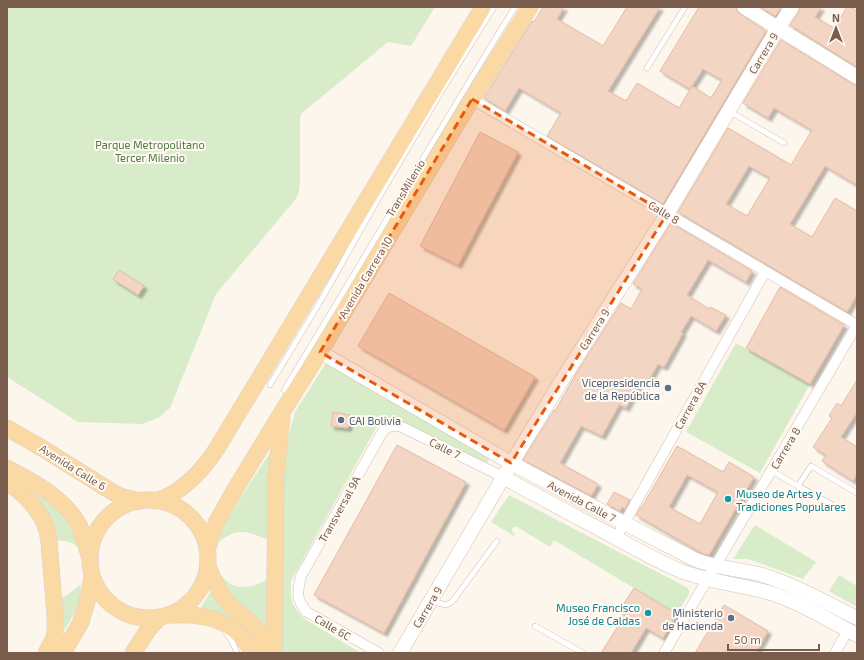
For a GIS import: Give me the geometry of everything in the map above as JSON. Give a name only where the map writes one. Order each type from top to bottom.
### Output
[{"type":"main road","points":[[89,556],[95,534],[109,515],[129,504],[164,498],[177,491],[206,465],[483,7]]},
{"type":"main road","name":"Avenida Carrera 10","points":[[208,558],[212,532],[222,511],[320,352],[472,99],[508,47],[530,7]]},
{"type":"main road","points":[[274,653],[276,476],[280,431],[284,409]]},
{"type":"main road","name":"Avenida Calle 6","points":[[8,427],[114,493],[123,497],[148,501]]},
{"type":"main road","points":[[7,468],[44,490],[68,509],[79,526],[89,556],[92,576],[97,590],[106,601],[117,609],[131,616],[145,619],[188,614],[212,618],[237,632],[248,644],[253,653]]},
{"type":"main road","points":[[7,481],[27,498],[36,509],[47,530],[55,614],[55,634],[46,653]]},
{"type":"main road","points":[[148,501],[168,504],[180,509],[199,527],[204,539],[216,585],[230,605],[255,627],[262,636],[269,653]]},
{"type":"main road","points":[[133,653],[148,630],[164,616],[180,610],[190,602],[205,579],[208,558]]},
{"type":"main road","points":[[63,653],[81,622],[89,596],[92,576]]},
{"type":"street","points":[[744,7],[857,77]]},
{"type":"street","name":"Carrera 9","points":[[400,653],[503,477],[514,464],[562,380],[667,214],[728,110],[792,7]]},
{"type":"street","name":"Calle 8","points":[[472,99],[857,325]]},
{"type":"street","name":"Carrera 8A","points":[[616,538],[765,272]]},
{"type":"street","name":"Carrera 8","points":[[664,653],[857,325]]},
{"type":"street","name":"Avenida Calle 7","points":[[320,352],[514,464],[689,557],[707,564],[772,578],[812,595],[857,618]]},
{"type":"street","name":"Calle 7","points":[[386,427],[402,427],[503,477]]},
{"type":"street","name":"Transversal 9A","points":[[298,593],[301,576],[386,427]]},
{"type":"street","name":"Avenida Calle 7","points":[[503,477],[670,566],[707,580],[760,590],[779,596],[798,604],[853,633]]},
{"type":"street","name":"Calle 6C","points":[[298,593],[299,600],[307,612],[379,653]]},
{"type":"street","points":[[836,653],[853,633]]},
{"type":"lane","name":"TransMilenio","points":[[270,385],[320,302],[433,105],[494,7]]},
{"type":"lane","name":"TransMilenio","points":[[284,390],[515,7]]},
{"type":"lane","points":[[647,68],[685,7]]},
{"type":"lane","points":[[728,110],[784,143]]},
{"type":"lane","points":[[798,486],[811,466],[857,493]]},
{"type":"lane","points":[[772,470],[831,504]]},
{"type":"lane","points":[[430,601],[446,606],[452,602],[497,541]]},
{"type":"lane","points":[[212,618],[225,631],[232,641],[237,653]]},
{"type":"lane","points":[[535,626],[583,653]]},
{"type":"highlighted area","points":[[472,99],[667,214],[511,463],[320,352]]},
{"type":"green space","name":"Parque Metropolitano Tercer Milenio","points":[[7,7],[435,7],[411,46],[388,42],[301,114],[300,183],[299,192],[295,200],[216,294],[170,408],[158,418],[142,424],[78,422],[7,377]]},
{"type":"green space","points":[[736,343],[810,384],[760,473],[686,432]]},
{"type":"green space","points":[[326,363],[490,458],[486,464],[395,422],[385,423],[376,428],[291,581],[292,603],[297,611],[306,620],[361,653],[281,653],[284,464],[295,412]]},
{"type":"green space","points":[[273,448],[271,541],[251,533],[238,532],[226,537],[219,543],[224,526]]},
{"type":"green space","points":[[31,492],[61,511],[72,527],[80,549],[69,542],[56,541]]},
{"type":"green space","points":[[509,495],[688,588],[689,594],[677,614],[554,540],[550,547],[517,527],[513,527],[512,530],[515,534],[514,536],[491,522]]},
{"type":"green space","points":[[755,525],[816,562],[803,579],[748,559],[733,559]]},
{"type":"green space","points":[[219,572],[229,583],[242,587],[252,586],[270,578],[269,634],[231,596]]},
{"type":"green space","points":[[839,575],[857,586],[857,607],[829,591]]},
{"type":"green space","points":[[81,584],[78,604],[61,635],[60,598],[69,594]]},
{"type":"green space","points":[[212,589],[247,626],[265,653],[200,609]]},
{"type":"building","points":[[543,7],[564,7],[557,19],[603,46],[627,7],[660,7],[608,91],[626,101],[637,83],[679,108],[692,86],[690,89],[660,71],[699,7],[736,7],[740,14],[766,31],[663,204],[547,136],[561,113],[519,88],[505,111],[484,98],[532,21],[534,22]],"holes":[[[703,69],[722,80],[711,98],[692,86]]]},
{"type":"building","points":[[760,7],[782,7],[775,16]]},
{"type":"building","points":[[800,7],[821,7],[815,17],[834,28],[847,7],[851,7],[857,11],[857,67],[790,25],[799,12]]},
{"type":"building","points":[[781,40],[857,85],[857,185],[825,166],[790,224],[812,237],[835,198],[857,211],[857,295],[847,312],[678,212],[728,128],[791,165],[812,130],[774,108],[768,118],[743,103]],"holes":[[[749,166],[770,178],[747,216],[726,204]]]},
{"type":"building","points":[[480,132],[518,152],[458,265],[420,246]]},
{"type":"building","points":[[671,223],[752,271],[746,282],[708,260],[687,295],[709,309],[710,307],[726,315],[716,331],[691,316],[681,332],[683,333],[664,367],[658,364],[646,385],[640,382],[626,408],[619,405],[602,436],[581,426],[560,463],[598,484],[591,496],[523,460],[621,303],[631,309],[642,289],[633,284]]},
{"type":"building","points":[[119,270],[144,286],[138,295],[113,279]]},
{"type":"building","points":[[780,287],[844,325],[810,384],[746,348]]},
{"type":"building","points":[[389,293],[535,377],[504,430],[358,346]]},
{"type":"building","points":[[857,380],[857,412],[841,437],[857,447],[857,474],[853,481],[822,461],[826,455],[813,447],[832,418],[829,416],[837,403],[841,406]]},
{"type":"building","name":"CAI Bolivia","points":[[333,412],[350,415],[348,428],[331,426]]},
{"type":"building","points":[[397,445],[466,482],[384,633],[314,595]]},
{"type":"building","name":"Museo de Artes y Tradiciones Populares","points":[[677,446],[723,472],[729,462],[754,477],[709,555],[704,554],[636,515]],"holes":[[[687,475],[718,492],[700,524],[669,507]]]},
{"type":"building","points":[[614,492],[630,500],[625,509],[622,507],[620,511],[607,504]]},
{"type":"building","points":[[634,588],[677,614],[663,638],[646,628],[631,653],[601,653],[625,615],[619,611]]},
{"type":"building","name":"Ministerio de Hacienda","points":[[724,605],[768,631],[756,653],[695,653]]},
{"type":"place","name":"Vicepresidencia de la República","points":[[668,388]]},
{"type":"place","name":"CAI Bolivia","points":[[341,420]]},
{"type":"place","name":"Museo de Artes y Tradiciones Populares","points":[[728,499]]},
{"type":"place","name":"Museo Francisco José de Caldas","points":[[648,613]]},
{"type":"place","name":"Ministerio de Hacienda","points":[[731,618]]}]
